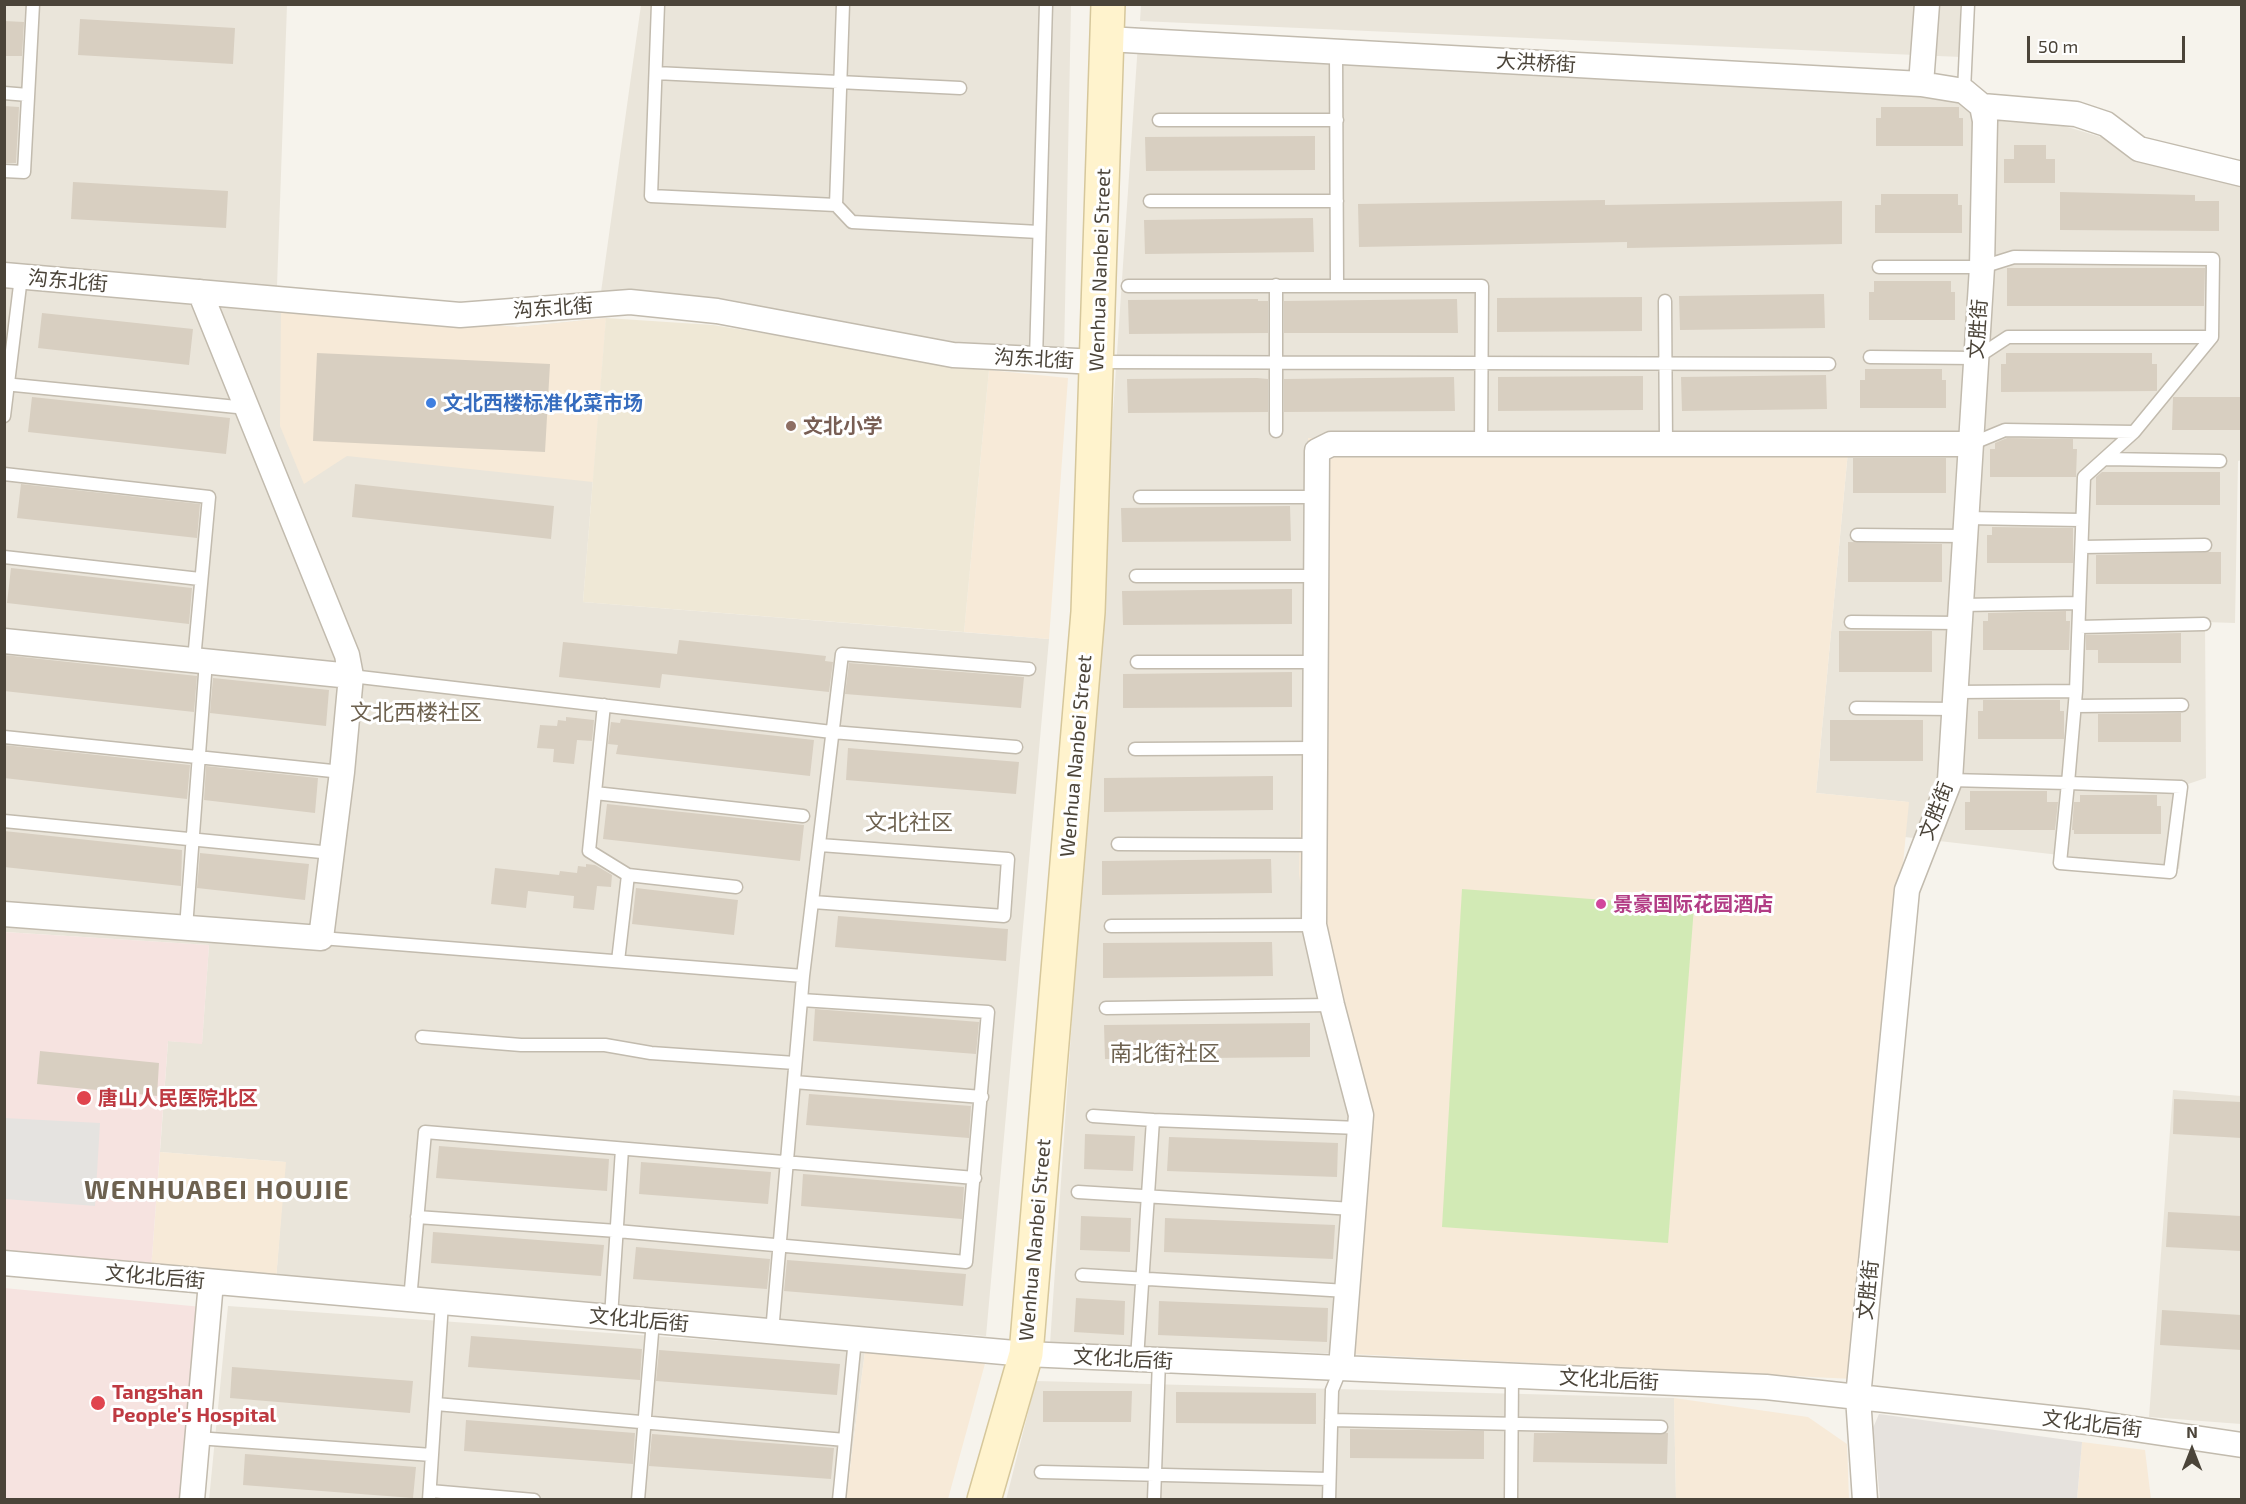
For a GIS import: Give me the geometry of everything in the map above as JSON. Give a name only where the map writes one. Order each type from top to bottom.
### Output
[{"type":"street","name":"Wenhua Nanbei Street","points":[[984,1500],[1026,1354],[1088,612],[1108,4]]},
{"type":"street","points":[[1922,84],[1927,4]]},
{"type":"street","name":"大洪桥街","points":[[1107,39],[1922,84],[1973,99],[2076,114],[2106,124],[2139,148],[2241,174]]},
{"type":"street","name":"文胜街","points":[[1865,1500],[1858,1397],[1907,890],[1950,780],[1982,267],[1985,121],[1973,99]]},
{"type":"street","name":"沟东北街","points":[[13,276],[460,315],[630,302],[717,311],[953,355],[1098,362]]},
{"type":"street","points":[[4,914],[321,939],[342,772],[351,676],[347,655],[200,292]]},
{"type":"street","points":[[1341,1368],[1361,1115],[1314,925],[1317,451],[1331,444],[1971,444]]},
{"type":"street","points":[[4,641],[351,676]]},
{"type":"street","name":"文化北后街","points":[[4,1263],[1026,1354],[1766,1387],[2088,1422],[2241,1445]]},
{"type":"street","points":[[192,1500],[211,1282]]},
{"type":"lane","points":[[4,171],[24,172],[33,4]]},
{"type":"lane","points":[[658,4],[651,196],[836,205],[852,222],[1040,232]]},
{"type":"lane","points":[[836,205],[843,4]]},
{"type":"lane","points":[[1036,359],[1046,4]]},
{"type":"lane","points":[[1968,4],[1973,99]]},
{"type":"lane","points":[[1336,52],[1337,286]]},
{"type":"lane","points":[[656,73],[960,88]]},
{"type":"lane","points":[[4,93],[28,95]]},
{"type":"lane","points":[[1159,120],[1337,120]]},
{"type":"lane","points":[[1150,201],[1337,201]]},
{"type":"lane","points":[[1880,267],[1982,267],[2014,257],[2213,259],[2212,337],[2133,432],[2084,477],[2076,691],[2068,783],[2060,863],[2170,872],[2181,787],[2068,783],[1950,780]]},
{"type":"lane","points":[[4,416],[13,276]]},
{"type":"lane","points":[[1276,285],[1276,431]]},
{"type":"lane","points":[[1128,286],[1482,286],[1481,444]]},
{"type":"lane","points":[[1665,301],[1666,444]]},
{"type":"lane","points":[[1870,357],[1976,358],[2008,337],[2212,337]]},
{"type":"lane","points":[[1098,362],[1829,364]]},
{"type":"lane","points":[[6,384],[247,408]]},
{"type":"lane","points":[[1971,444],[2005,430],[2133,432]]},
{"type":"lane","points":[[2106,459],[2220,460]]},
{"type":"lane","points":[[4,474],[209,496],[201,579],[199,757],[186,928]]},
{"type":"lane","points":[[1140,496],[1317,497]]},
{"type":"lane","points":[[1857,535],[2081,520]]},
{"type":"lane","points":[[2082,547],[2205,545]]},
{"type":"lane","points":[[4,557],[201,579]]},
{"type":"lane","points":[[1136,576],[1316,576]]},
{"type":"lane","points":[[1851,622],[2079,603]]},
{"type":"lane","points":[[2079,627],[2204,624]]},
{"type":"lane","points":[[772,1332],[803,976],[842,654],[1029,669]]},
{"type":"lane","points":[[1137,662],[1315,662]]},
{"type":"lane","points":[[351,676],[832,732],[1016,747]]},
{"type":"lane","points":[[1856,708],[2076,691]]},
{"type":"lane","points":[[604,705],[589,851],[628,875],[736,887]]},
{"type":"lane","points":[[2075,706],[2182,705]]},
{"type":"lane","points":[[4,737],[342,772]]},
{"type":"lane","points":[[1134,749],[1315,748]]},
{"type":"lane","points":[[595,793],[803,816]]},
{"type":"lane","points":[[4,821],[332,853]]},
{"type":"lane","points":[[1118,844],[1314,845]]},
{"type":"lane","points":[[813,902],[1004,916],[1008,859],[820,845]]},
{"type":"lane","points":[[618,961],[628,875]]},
{"type":"lane","points":[[1111,926],[1314,925]]},
{"type":"lane","points":[[321,939],[803,976]]},
{"type":"lane","points":[[417,1216],[617,1230],[966,1262],[988,1012],[801,1000]]},
{"type":"lane","points":[[1106,1008],[1332,1005]]},
{"type":"lane","points":[[422,1037],[521,1045],[605,1045],[651,1053],[795,1063]]},
{"type":"lane","points":[[794,1082],[982,1097]]},
{"type":"lane","points":[[1093,1116],[1359,1128]]},
{"type":"lane","points":[[1153,1120],[1143,1277],[1155,1475],[1154,1500]]},
{"type":"lane","points":[[410,1300],[425,1132],[975,1178]]},
{"type":"lane","points":[[611,1317],[622,1149]]},
{"type":"lane","points":[[1078,1192],[1353,1209]]},
{"type":"lane","points":[[1082,1275],[1347,1291]]},
{"type":"lane","points":[[442,1303],[430,1496],[534,1500]]},
{"type":"lane","points":[[639,1500],[653,1321]]},
{"type":"lane","points":[[839,1500],[855,1339]]},
{"type":"lane","points":[[1329,1500],[1332,1390],[1341,1368]]},
{"type":"lane","points":[[1511,1500],[1512,1376]]},
{"type":"lane","points":[[436,1404],[845,1440]]},
{"type":"lane","points":[[1331,1420],[1661,1427]]},
{"type":"lane","points":[[197,1438],[432,1455]]},
{"type":"lane","points":[[1041,1473],[1329,1479]]},
{"type":"shaded area","points":[[1141,4],[1960,4],[1961,57],[1140,21]]},
{"type":"shaded area","points":[[4,5],[287,5],[277,286],[5,265]]},
{"type":"shaded area","points":[[641,5],[1071,5],[1064,356],[890,336],[727,299],[601,292]]},
{"type":"shaded area","points":[[1138,43],[1878,78],[1984,102],[2241,179],[2242,460],[2238,461],[2235,623],[2205,622],[2206,778],[2188,784],[2179,869],[1905,837],[1908,802],[1816,793],[1849,440],[1356,1118],[1351,1354],[1050,1344]]},
{"type":"shaded area","points":[[4,288],[518,327],[606,318],[583,602],[1049,639],[986,1336],[276,1280],[285,1162],[160,1152],[168,1041],[202,1043],[209,945],[5,932]]},
{"type":"shaded area","points":[[281,309],[518,327],[606,318],[593,482],[347,456],[304,484],[280,426]]},
{"type":"shaded area","name":"文北小学","points":[[606,318],[713,325],[989,370],[964,632],[583,602]]},
{"type":"shaded area","points":[[989,370],[1068,378],[1049,639],[964,632]]},
{"type":"shaded area","name":"景豪国际花园酒店","points":[[1308,438],[1849,440],[1816,793],[1909,802],[1853,1379],[1351,1354],[1356,1118],[1308,934],[1299,874]]},
{"type":"shaded area","name":"唐山人民医院北区","points":[[4,932],[209,945],[202,1044],[168,1041],[151,1270],[5,1256]]},
{"type":"shaded area","points":[[2173,1090],[2241,1096],[2241,1424],[2149,1417]]},
{"type":"shaded area","points":[[4,1118],[100,1123],[95,1206],[5,1199]]},
{"type":"shaded area","points":[[160,1152],[286,1162],[276,1280],[151,1270]]},
{"type":"shaded area","name":"Tangshan People's Hospital","points":[[4,1288],[202,1307],[181,1499],[5,1499]]},
{"type":"shaded area","points":[[228,1306],[865,1351],[846,1499],[209,1500]]},
{"type":"shaded area","points":[[865,1351],[986,1360],[948,1499],[846,1500]]},
{"type":"shaded area","points":[[1036,1381],[1674,1398],[1676,1499],[1006,1500]]},
{"type":"shaded area","points":[[1674,1398],[1808,1417],[1847,1444],[1849,1499],[1676,1499]]},
{"type":"shaded area","points":[[1879,1414],[2082,1442],[2077,1499],[1880,1499],[1873,1428]]},
{"type":"shaded area","points":[[2082,1442],[2145,1450],[2151,1499],[2077,1500]]},
{"type":"green space","points":[[1462,889],[1694,907],[1668,1243],[1442,1227]]},
{"type":"building","points":[[80,19],[235,28],[233,64],[78,55]]},
{"type":"building","points":[[4,21],[24,22],[22,56],[4,56]]},
{"type":"building","points":[[4,106],[19,107],[16,163],[4,163]]},
{"type":"building","points":[[1881,107],[1959,107],[1959,118],[1963,118],[1963,146],[1876,146],[1876,118],[1881,118]]},
{"type":"building","points":[[1315,136],[1315,170],[1146,171],[1145,137]]},
{"type":"building","points":[[2014,145],[2046,145],[2046,159],[2055,159],[2055,183],[2004,183],[2004,159],[2014,159]]},
{"type":"building","points":[[73,182],[228,191],[226,228],[71,219]]},
{"type":"building","points":[[2060,192],[2195,195],[2195,201],[2219,201],[2219,231],[2060,230]]},
{"type":"building","points":[[1881,194],[1958,194],[1958,205],[1962,205],[1962,233],[1875,233],[1875,205],[1881,205]]},
{"type":"building","points":[[1605,200],[1605,205],[1842,201],[1842,244],[1627,248],[1627,242],[1359,247],[1358,204]]},
{"type":"building","points":[[1313,218],[1314,252],[1145,254],[1144,220]]},
{"type":"building","points":[[2007,268],[2205,268],[2204,306],[2007,306]]},
{"type":"building","points":[[1874,281],[1951,281],[1951,292],[1955,292],[1955,320],[1869,320],[1869,292],[1874,292]]},
{"type":"building","points":[[1824,294],[1825,328],[1680,330],[1679,296]]},
{"type":"building","points":[[1642,297],[1642,331],[1497,332],[1497,298]]},
{"type":"building","points":[[1258,299],[1258,301],[1268,301],[1268,333],[1129,334],[1128,300]]},
{"type":"building","points":[[1457,299],[1458,333],[1284,333],[1284,301]]},
{"type":"building","points":[[42,313],[193,329],[189,365],[38,348]]},
{"type":"building","name":"文北西楼标准化菜市场","points":[[317,353],[550,364],[545,452],[313,441]]},
{"type":"building","points":[[2006,353],[2152,353],[2152,364],[2157,364],[2157,391],[2001,392],[2001,364],[2006,364]]},
{"type":"building","points":[[1865,369],[1942,369],[1942,380],[1946,380],[1946,408],[1860,408],[1860,380],[1865,380]]},
{"type":"building","points":[[1826,375],[1827,409],[1682,411],[1681,377]]},
{"type":"building","points":[[1643,376],[1643,410],[1498,411],[1498,377]]},
{"type":"building","points":[[1454,377],[1455,411],[1284,412],[1284,379]]},
{"type":"building","points":[[1127,379],[1268,379],[1268,412],[1128,413]]},
{"type":"building","points":[[32,397],[230,418],[226,454],[28,432]]},
{"type":"building","points":[[2173,397],[2241,397],[2241,430],[2172,430]]},
{"type":"building","points":[[2007,438],[2073,439],[2073,449],[2077,449],[2076,477],[1990,477],[1990,449],[1995,449],[1995,443]]},
{"type":"building","points":[[1853,458],[1946,458],[1946,493],[1853,493]]},
{"type":"building","points":[[2102,472],[2220,472],[2220,505],[2096,505],[2096,477]]},
{"type":"building","points":[[21,484],[200,504],[197,538],[17,518]]},
{"type":"building","points":[[355,484],[554,506],[551,539],[352,517]]},
{"type":"building","points":[[1290,506],[1291,541],[1122,542],[1121,508]]},
{"type":"building","points":[[1992,527],[2073,528],[2073,563],[1987,563],[1987,535],[1992,535]]},
{"type":"building","points":[[1848,542],[1942,544],[1942,582],[1848,582]]},
{"type":"building","points":[[2221,552],[2221,584],[2096,584],[2096,555]]},
{"type":"building","points":[[11,568],[192,588],[189,624],[7,603]]},
{"type":"building","points":[[1292,589],[1292,624],[1123,625],[1122,591]]},
{"type":"building","points":[[2066,611],[2066,621],[2070,621],[2069,650],[1983,650],[1983,621],[1988,621],[1988,613]]},
{"type":"building","points":[[1839,631],[1932,631],[1932,672],[1839,672]]},
{"type":"building","points":[[2181,633],[2181,663],[2098,663],[2098,650],[2086,650],[2086,635]]},
{"type":"building","points":[[679,640],[826,656],[825,661],[833,662],[829,692],[662,674],[660,688],[559,677],[563,642],[677,654]]},
{"type":"building","points":[[4,655],[197,676],[194,712],[4,691]]},
{"type":"building","points":[[849,663],[1024,677],[1021,708],[845,694]]},
{"type":"building","points":[[1292,672],[1292,707],[1123,708],[1123,674]]},
{"type":"building","points":[[213,678],[329,690],[326,726],[210,713]]},
{"type":"building","points":[[1983,700],[2060,700],[2060,711],[2064,711],[2064,739],[1978,739],[1978,711],[1983,711]]},
{"type":"building","points":[[2181,713],[2181,742],[2098,742],[2098,714]]},
{"type":"building","points":[[566,717],[594,720],[592,741],[577,740],[574,764],[553,762],[554,749],[537,748],[540,725],[557,726],[558,720],[566,721]]},
{"type":"building","points":[[621,719],[814,740],[810,776],[616,754],[618,745],[608,744],[611,722],[620,723]]},
{"type":"building","points":[[1830,720],[1923,720],[1923,761],[1830,761]]},
{"type":"building","points":[[4,745],[190,765],[187,799],[4,778]]},
{"type":"building","points":[[848,748],[1019,762],[1016,794],[846,780]]},
{"type":"building","points":[[206,766],[318,778],[315,813],[204,800]]},
{"type":"building","points":[[1273,776],[1273,810],[1104,812],[1104,778]]},
{"type":"building","points":[[1970,791],[2047,791],[2047,802],[2058,802],[2055,830],[1965,830],[1965,802],[1970,802]]},
{"type":"building","points":[[2080,795],[2157,795],[2157,806],[2161,806],[2161,834],[2074,834],[2072,830],[2074,802],[2080,802]]},
{"type":"building","points":[[607,804],[804,825],[800,861],[603,839]]},
{"type":"building","points":[[4,831],[182,850],[181,886],[4,867]]},
{"type":"building","points":[[200,853],[309,864],[305,900],[197,888]]},
{"type":"building","points":[[1271,859],[1272,893],[1102,895],[1102,861]]},
{"type":"building","points":[[586,864],[595,865],[612,875],[611,887],[597,886],[594,910],[573,908],[574,896],[528,891],[526,908],[491,904],[495,868],[559,875],[560,871],[577,873],[578,866],[586,867]]},
{"type":"building","points":[[636,888],[738,900],[734,935],[632,924]]},
{"type":"building","points":[[838,916],[1008,929],[1006,961],[835,947]]},
{"type":"building","points":[[1272,942],[1273,976],[1103,978],[1103,943]]},
{"type":"building","points":[[815,1009],[979,1022],[976,1054],[813,1041]]},
{"type":"building","points":[[1310,1023],[1310,1057],[1105,1059],[1104,1025]]},
{"type":"building","points":[[40,1051],[159,1063],[157,1096],[37,1084]]},
{"type":"building","points":[[809,1094],[971,1106],[969,1138],[806,1125]]},
{"type":"building","points":[[2174,1099],[2241,1102],[2241,1138],[2173,1134]]},
{"type":"building","points":[[1085,1134],[1135,1136],[1133,1171],[1084,1169]]},
{"type":"building","points":[[1169,1137],[1338,1143],[1337,1177],[1167,1171]]},
{"type":"building","points":[[439,1146],[609,1159],[607,1191],[436,1178]]},
{"type":"building","points":[[641,1162],[771,1172],[768,1204],[639,1194]]},
{"type":"building","points":[[803,1174],[964,1187],[962,1219],[801,1206]]},
{"type":"building","points":[[2168,1212],[2241,1216],[2241,1251],[2166,1247]]},
{"type":"building","points":[[1081,1216],[1131,1218],[1130,1252],[1080,1250]]},
{"type":"building","points":[[1165,1218],[1335,1225],[1333,1259],[1164,1252]]},
{"type":"building","points":[[433,1232],[604,1245],[601,1276],[431,1263]]},
{"type":"building","points":[[636,1247],[770,1259],[767,1289],[633,1279]]},
{"type":"building","points":[[787,1260],[966,1274],[963,1306],[784,1291]]},
{"type":"building","points":[[1076,1298],[1125,1301],[1124,1335],[1074,1332]]},
{"type":"building","points":[[1159,1301],[1328,1308],[1327,1342],[1158,1335]]},
{"type":"building","points":[[2162,1310],[2241,1315],[2241,1350],[2160,1345]]},
{"type":"building","points":[[471,1336],[642,1349],[640,1380],[468,1367]]},
{"type":"building","points":[[659,1350],[840,1364],[837,1395],[656,1381]]},
{"type":"building","points":[[232,1367],[413,1381],[410,1413],[230,1398]]},
{"type":"building","points":[[1043,1391],[1132,1391],[1131,1422],[1043,1422]]},
{"type":"building","points":[[1176,1392],[1316,1393],[1316,1424],[1176,1423]]},
{"type":"building","points":[[466,1420],[635,1433],[633,1464],[464,1451]]},
{"type":"building","points":[[1350,1429],[1484,1431],[1484,1459],[1350,1458]]},
{"type":"building","points":[[1534,1433],[1668,1433],[1667,1464],[1533,1462]]},
{"type":"building","points":[[652,1434],[834,1448],[831,1479],[649,1466]]},
{"type":"building","points":[[245,1454],[416,1467],[413,1498],[243,1485]]},
{"type":"place","name":"文北西楼标准化菜市场","points":[[431,403]]},
{"type":"place","name":"文北小学","points":[[791,426]]},
{"type":"place","name":"景豪国际花园酒店","points":[[1601,904]]},
{"type":"place","name":"唐山人民医院北区","points":[[84,1098]]},
{"type":"place","name":"Tangshan People's Hospital","points":[[98,1403]]},
{"type":"district","name":"文北西楼社区","points":[[416,713]]},
{"type":"district","name":"文北社区","points":[[909,823]]},
{"type":"district","name":"南北街社区","points":[[1165,1054]]},
{"type":"district","name":"WENHUABEI HOUJIE","points":[[217,1190]]}]
